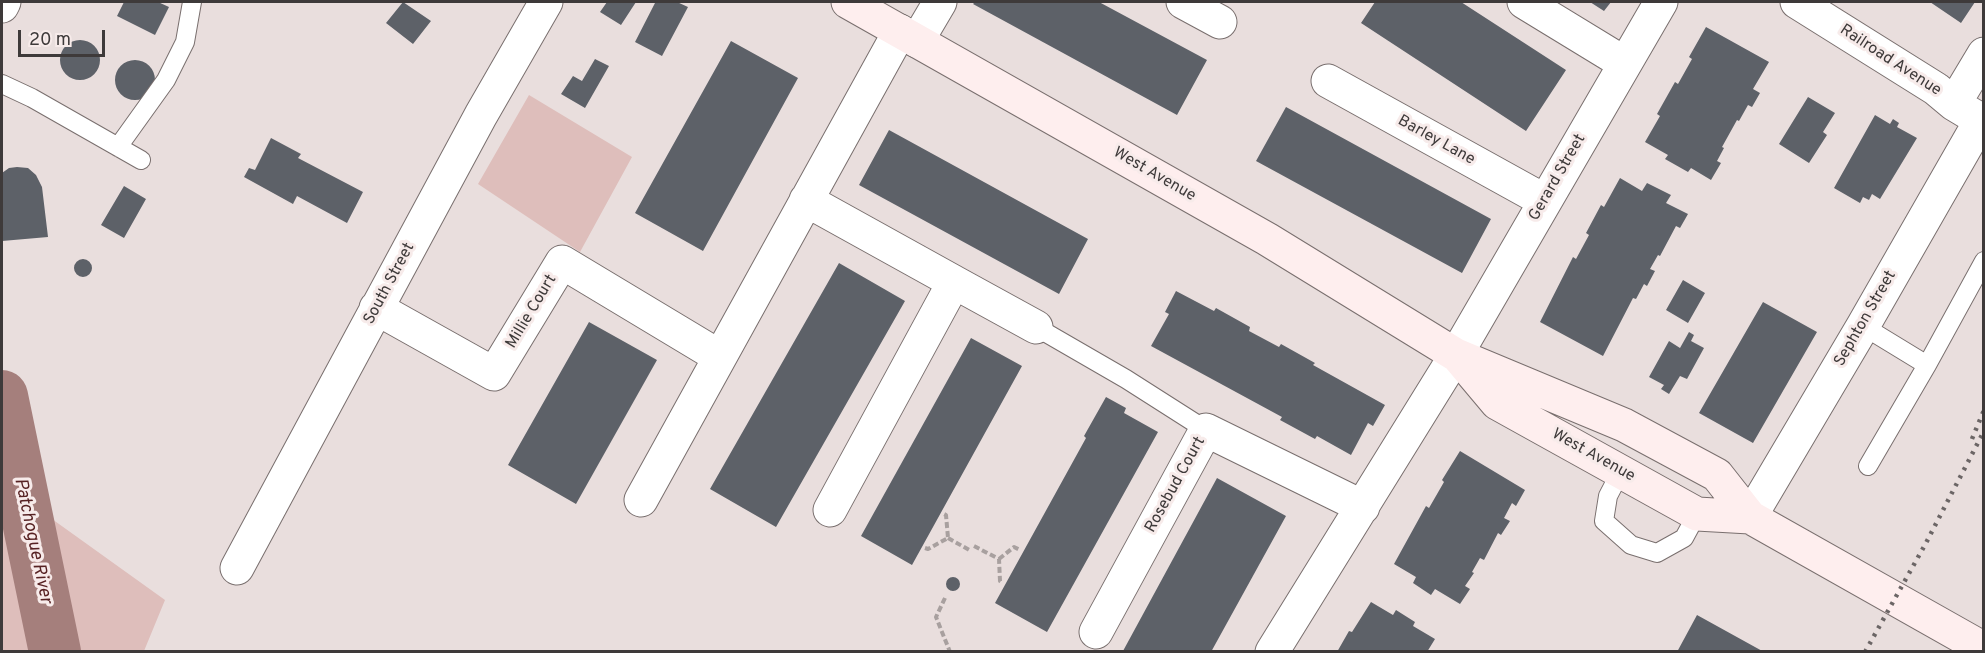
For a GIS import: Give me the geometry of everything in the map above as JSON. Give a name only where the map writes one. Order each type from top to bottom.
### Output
[{"type":"main road","name":"West Avenue","points":[[848,2],[1267,239],[1456,355],[1624,424],[1718,475],[1750,517],[1983,649]]},
{"type":"main road","name":"West Avenue","points":[[1456,355],[1497,403],[1697,514],[1750,517]]},
{"type":"street","points":[[2,6],[4,2]]},
{"type":"street","name":"South Street","points":[[237,568],[481,115],[546,2]]},
{"type":"street","points":[[641,500],[806,200],[908,36],[940,2]]},
{"type":"street","points":[[1182,2],[1220,22]]},
{"type":"street","points":[[1524,2],[1624,63]]},
{"type":"street","name":"Gerard Street","points":[[1456,355],[1660,2]]},
{"type":"street","name":"Railroad Avenue","points":[[1797,2],[1936,89],[1973,115]]},
{"type":"street","name":"Sephton Street","points":[[1750,517],[1863,326],[1973,115],[1983,54]]},
{"type":"street","name":"Barley Lane","points":[[1328,81],[1545,201]]},
{"type":"street","points":[[806,200],[1036,327]]},
{"type":"street","name":"Millie Court","points":[[376,308],[495,374],[562,262],[720,357]]},
{"type":"street","points":[[830,510],[954,282]]},
{"type":"street","points":[[1272,651],[1456,355]]},
{"type":"street","name":"Rosebud Court","points":[[1096,632],[1206,430],[1363,507]]},
{"type":"lane","points":[[118,147],[166,80],[185,42],[192,2]]},
{"type":"lane","points":[[2,84],[33,98],[141,160]]},
{"type":"lane","points":[[1868,466],[1927,365],[1983,261]]},
{"type":"lane","points":[[1863,326],[1927,365]]},
{"type":"lane","points":[[1036,327],[1126,379],[1206,430]]},
{"type":"lane","points":[[1621,471],[1608,496],[1604,520],[1631,545],[1657,553],[1684,538],[1697,514]]},
{"type":"path","points":[[942,513],[946,515],[948,538]]},
{"type":"path","points":[[925,548],[928,549],[948,538]]},
{"type":"path","points":[[948,538],[971,551]]},
{"type":"path","points":[[974,546],[999,559]]},
{"type":"path","points":[[999,559],[1014,547],[1020,550]]},
{"type":"path","points":[[999,559],[1000,581],[1003,583]]},
{"type":"path","points":[[945,598],[936,617],[950,651]]},
{"type":"shaded area","points":[[529,95],[632,157],[580,252],[478,184]]},
{"type":"shaded area","points":[[2,478],[52,519],[165,600],[144,651],[2,651]]},
{"type":"building","points":[[124,2],[158,2],[169,7],[155,35],[117,16]]},
{"type":"building","points":[[403,2],[431,21],[413,44],[386,23]]},
{"type":"building","points":[[607,2],[636,2],[621,25],[600,12]]},
{"type":"building","points":[[652,2],[677,2],[688,7],[662,56],[635,42],[655,3]]},
{"type":"building","points":[[975,2],[1099,2],[1207,60],[1177,115],[973,4]]},
{"type":"building","points":[[1375,2],[1461,2],[1566,70],[1526,131],[1361,23]]},
{"type":"building","points":[[1590,2],[1611,2],[1604,11]]},
{"type":"building","points":[[1930,2],[1975,2],[1961,23]]},
{"type":"building","points":[[1706,27],[1769,62],[1753,89],[1760,93],[1752,107],[1748,105],[1739,121],[1737,120],[1722,147],[1724,148],[1717,161],[1721,163],[1711,180],[1691,168],[1688,172],[1665,159],[1668,155],[1645,142],[1675,82],[1678,84],[1692,59],[1689,57]]},
{"type":"building","points":[[80,40],[94,46],[100,60],[94,74],[80,80],[66,74],[60,60],[66,46]]},
{"type":"building","points":[[731,41],[798,78],[703,251],[635,213]]},
{"type":"building","points":[[595,59],[609,66],[585,108],[561,94],[573,76],[582,81]]},
{"type":"building","points":[[135,60],[149,66],[155,80],[149,94],[135,100],[121,94],[115,80],[121,66]]},
{"type":"building","points":[[1808,97],[1835,113],[1823,132],[1827,135],[1809,163],[1779,144]]},
{"type":"building","points":[[1286,107],[1491,219],[1462,273],[1256,161]]},
{"type":"building","points":[[1875,115],[1890,124],[1893,119],[1899,123],[1897,127],[1917,138],[1880,199],[1872,194],[1869,200],[1863,197],[1860,203],[1834,188]]},
{"type":"building","points":[[889,130],[1088,239],[1059,294],[859,185]]},
{"type":"building","points":[[271,138],[301,154],[298,158],[363,192],[347,223],[297,196],[293,204],[244,177],[249,168],[255,170]]},
{"type":"building","points":[[9,168],[28,168],[36,175],[42,187],[48,237],[2,241],[2,173]]},
{"type":"building","points":[[1620,178],[1642,191],[1647,183],[1671,195],[1666,203],[1688,214],[1680,228],[1676,226],[1660,256],[1658,255],[1650,269],[1655,271],[1647,286],[1644,284],[1636,299],[1633,298],[1603,356],[1540,322],[1573,257],[1576,259],[1589,235],[1586,233],[1601,205],[1604,207]]},
{"type":"building","points":[[124,186],[146,199],[124,238],[101,225]]},
{"type":"building","points":[[83,259],[89,262],[92,268],[89,274],[83,277],[77,274],[74,268],[77,262]]},
{"type":"building","points":[[839,263],[905,301],[776,527],[710,489]]},
{"type":"building","points":[[1683,280],[1705,293],[1688,323],[1666,310]]},
{"type":"building","points":[[1176,291],[1214,311],[1216,308],[1250,327],[1249,331],[1279,347],[1281,344],[1315,363],[1313,365],[1385,405],[1373,426],[1368,423],[1351,455],[1317,436],[1315,439],[1280,420],[1282,417],[1151,346],[1169,314],[1165,312]]},
{"type":"building","points":[[1763,302],[1817,332],[1753,443],[1699,413]]},
{"type":"building","points":[[589,322],[657,360],[576,504],[508,465]]},
{"type":"building","points":[[1689,332],[1694,335],[1691,341],[1704,348],[1687,379],[1680,376],[1669,394],[1661,389],[1664,385],[1649,377],[1669,341],[1680,348]]},
{"type":"building","points":[[971,338],[1022,366],[912,565],[861,536]]},
{"type":"building","points":[[1106,397],[1126,408],[1124,413],[1158,432],[1047,632],[995,603],[1086,438],[1084,436]]},
{"type":"building","points":[[1460,451],[1525,490],[1516,506],[1512,503],[1504,518],[1510,521],[1501,535],[1498,533],[1484,560],[1480,558],[1472,572],[1474,573],[1465,586],[1470,589],[1460,604],[1435,589],[1431,595],[1413,583],[1416,577],[1394,564],[1426,506],[1429,508],[1444,482],[1442,480]]},
{"type":"building","points":[[1217,478],[1286,516],[1211,652],[1124,652],[1123,651]]},
{"type":"building","points":[[950,577],[956,577],[960,584],[956,591],[950,591],[946,587],[946,581]]},
{"type":"building","points":[[1371,602],[1393,615],[1396,610],[1415,622],[1413,626],[1435,639],[1427,652],[1337,652],[1349,631],[1352,632]]},
{"type":"building","points":[[1697,615],[1764,652],[1677,652]]},
{"type":"waterway","name":"Patchogue River","points":[[2,396],[55,652]]},
{"type":"railway","points":[[1972,439],[1984,410]]},
{"type":"railway","points":[[1865,652],[1926,543],[1984,431]]}]
